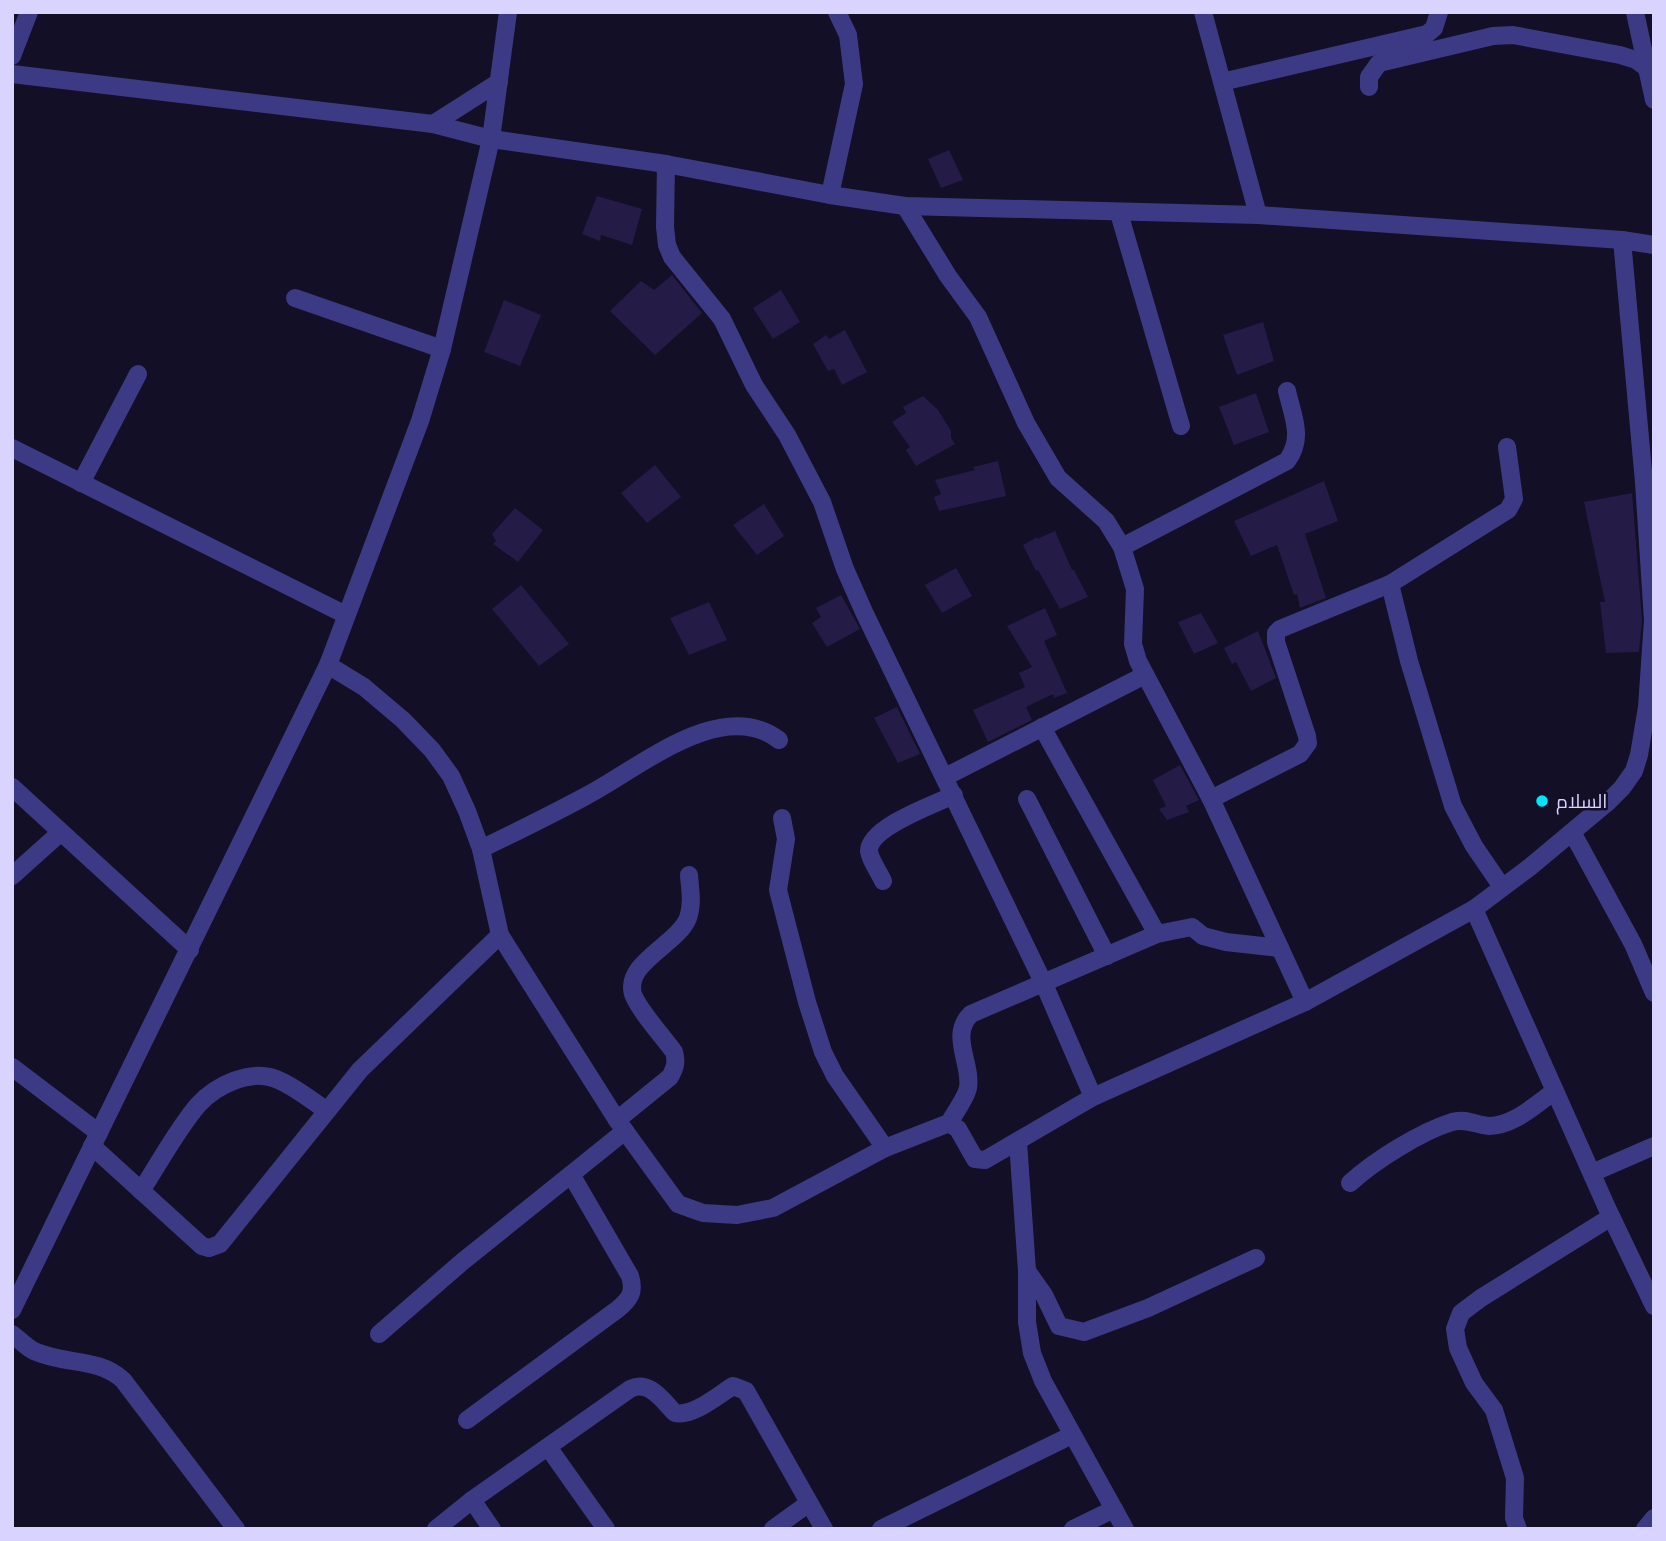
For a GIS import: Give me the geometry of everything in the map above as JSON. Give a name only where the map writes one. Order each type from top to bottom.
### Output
[{"type":"street","points":[[12,56],[29,12]]},
{"type":"street","points":[[14,1302],[190,950],[328,665],[420,421],[442,349],[491,139],[508,12]]},
{"type":"street","points":[[830,195],[854,84],[848,35],[837,12]]},
{"type":"street","points":[[1203,12],[1258,215]]},
{"type":"street","points":[[1222,82],[1427,34],[1434,28],[1439,12]]},
{"type":"street","points":[[1635,12],[1654,100]]},
{"type":"street","points":[[1369,87],[1369,77],[1379,63],[1493,36],[1534,38],[1590,49],[1636,60],[1647,68]]},
{"type":"street","points":[[12,74],[433,124],[491,139],[666,164],[830,195],[905,206],[1258,215],[1622,240],[1654,245]]},
{"type":"street","points":[[433,124],[499,82]]},
{"type":"street","points":[[666,164],[665,227],[667,245],[672,257],[722,319],[754,385],[787,435],[822,502],[845,569],[864,612],[1044,984],[1093,1097]]},
{"type":"street","points":[[905,206],[948,276],[978,317],[1026,423],[1058,478],[1107,521],[1122,547],[1135,589],[1133,644],[1145,674],[1211,799],[1305,1002]]},
{"type":"street","points":[[1119,213],[1181,426]]},
{"type":"street","points":[[328,665],[364,687],[403,720],[432,750],[451,776],[481,849],[500,935],[621,1126],[678,1205],[703,1213],[737,1215],[773,1208],[885,1148],[949,1123],[955,1125],[975,1158],[985,1160],[1093,1097],[1305,1002],[1474,909],[1572,832],[1622,788],[1634,771],[1647,707],[1653,620],[1649,482],[1622,240]]},
{"type":"street","points":[[295,298],[442,349]]},
{"type":"street","points":[[81,483],[138,374]]},
{"type":"street","points":[[1122,547],[1287,461],[1297,440],[1287,391]]},
{"type":"street","points":[[1211,799],[1300,754],[1308,743],[1276,642],[1276,633],[1390,584],[1511,507],[1514,499],[1507,447]]},
{"type":"street","points":[[12,448],[346,615]]},
{"type":"street","points":[[1390,584],[1409,661],[1453,806],[1474,846],[1502,887]]},
{"type":"street","points":[[945,777],[1145,674]]},
{"type":"street","points":[[481,849],[587,796],[665,749],[692,736],[722,728],[751,726],[768,731],[779,740]]},
{"type":"street","points":[[1042,727],[1157,934]]},
{"type":"street","points":[[12,787],[190,950]]},
{"type":"street","points":[[883,881],[869,854],[872,841],[895,822],[954,795]]},
{"type":"street","points":[[1027,799],[1107,956]]},
{"type":"street","points":[[782,818],[786,839],[778,890],[807,1002],[823,1052],[835,1076],[885,1148]]},
{"type":"street","points":[[1572,832],[1633,944],[1654,993]]},
{"type":"street","points":[[12,876],[60,833]]},
{"type":"street","points":[[379,1334],[462,1262],[572,1176],[670,1077],[675,1068],[674,1052],[632,991],[636,974],[642,964],[683,928],[689,916],[689,875]]},
{"type":"street","points":[[1474,909],[1611,1217],[1654,1306]]},
{"type":"street","points":[[949,1123],[968,1088],[961,1031],[965,1020],[971,1014],[1157,934],[1192,927],[1203,936],[1226,942],[1280,948]]},
{"type":"street","points":[[12,1067],[95,1140],[141,1191],[202,1246],[214,1247],[282,1168],[360,1070],[500,935]]},
{"type":"street","points":[[141,1191],[199,1104],[225,1085],[242,1077],[261,1076],[275,1079],[327,1111]]},
{"type":"street","points":[[1350,1183],[1376,1162],[1444,1125],[1461,1120],[1488,1126],[1505,1123],[1555,1091]]},
{"type":"street","points":[[1018,1142],[1027,1271],[1027,1322],[1032,1353],[1043,1381],[1125,1529]]},
{"type":"street","points":[[1592,1173],[1654,1146]]},
{"type":"street","points":[[467,1420],[618,1309],[629,1300],[633,1292],[630,1276],[572,1176]]},
{"type":"street","points":[[1518,1529],[1514,1518],[1515,1478],[1494,1410],[1464,1364],[1455,1328],[1461,1313],[1481,1298],[1611,1217]]},
{"type":"street","points":[[1027,1271],[1044,1295],[1059,1326],[1084,1332],[1148,1308],[1256,1258]]},
{"type":"street","points":[[12,1334],[33,1350],[57,1358],[103,1366],[115,1373],[236,1529]]},
{"type":"street","points":[[436,1529],[472,1500],[635,1386],[649,1388],[680,1415],[733,1387],[741,1387],[750,1395],[824,1529]]},
{"type":"street","points":[[881,1529],[1072,1435]]},
{"type":"street","points":[[548,1447],[606,1529]]},
{"type":"street","points":[[472,1500],[492,1529]]},
{"type":"street","points":[[773,1529],[809,1503]]},
{"type":"street","points":[[1073,1529],[1114,1509]]},
{"type":"street","points":[[1645,1529],[1654,1518]]},
{"type":"building","points":[[949,150],[963,180],[941,188],[928,159]]},
{"type":"building","points":[[597,196],[642,209],[632,245],[601,235],[600,241],[582,234]]},
{"type":"building","points":[[672,275],[702,313],[655,355],[610,311],[641,281],[654,290]]},
{"type":"building","points":[[781,290],[800,322],[773,339],[753,308]]},
{"type":"building","points":[[504,300],[541,315],[520,366],[484,352]]},
{"type":"building","points":[[1263,322],[1274,361],[1237,375],[1223,335]]},
{"type":"building","points":[[845,330],[867,372],[842,385],[834,369],[828,371],[813,344],[826,335],[829,339]]},
{"type":"building","points":[[1256,393],[1269,432],[1234,445],[1219,407]]},
{"type":"building","points":[[923,396],[938,410],[951,431],[955,444],[916,466],[906,450],[910,447],[892,422],[906,413],[903,407]]},
{"type":"building","points":[[998,461],[1006,496],[939,511],[934,497],[941,494],[935,480]]},
{"type":"building","points":[[655,465],[681,497],[647,523],[621,493]]},
{"type":"building","points":[[1324,481],[1338,521],[1305,534],[1326,598],[1300,608],[1277,545],[1251,556],[1234,521]]},
{"type":"building","points":[[1632,493],[1642,620],[1639,652],[1606,653],[1600,602],[1605,602],[1584,502]]},
{"type":"building","points":[[764,504],[784,536],[757,555],[733,525]]},
{"type":"building","points":[[515,508],[543,530],[518,562],[493,544],[496,541],[492,534]]},
{"type":"building","points":[[1055,531],[1072,570],[1088,597],[1060,609],[1023,545]]},
{"type":"building","points":[[956,568],[972,596],[942,613],[925,585]]},
{"type":"building","points":[[521,585],[569,644],[539,666],[492,609]]},
{"type":"building","points":[[841,595],[860,629],[827,647],[812,623],[821,617],[816,608]]},
{"type":"building","points":[[709,602],[727,640],[689,655],[670,618]]},
{"type":"building","points":[[1045,608],[1057,635],[1044,641],[1067,693],[1054,698],[1053,694],[1026,707],[1032,720],[988,742],[973,710],[1025,687],[1019,673],[1032,667],[1007,626]]},
{"type":"building","points":[[1201,613],[1218,643],[1194,654],[1178,622]]},
{"type":"building","points":[[1258,631],[1276,678],[1251,691],[1236,662],[1232,664],[1224,648]]},
{"type":"building","points":[[897,707],[920,754],[898,763],[874,718]]},
{"type":"building","points":[[1180,765],[1199,800],[1186,806],[1189,812],[1167,820],[1159,809],[1166,806],[1153,780]]},
{"type":"place","name":"السلام","points":[[1542,801]]}]
